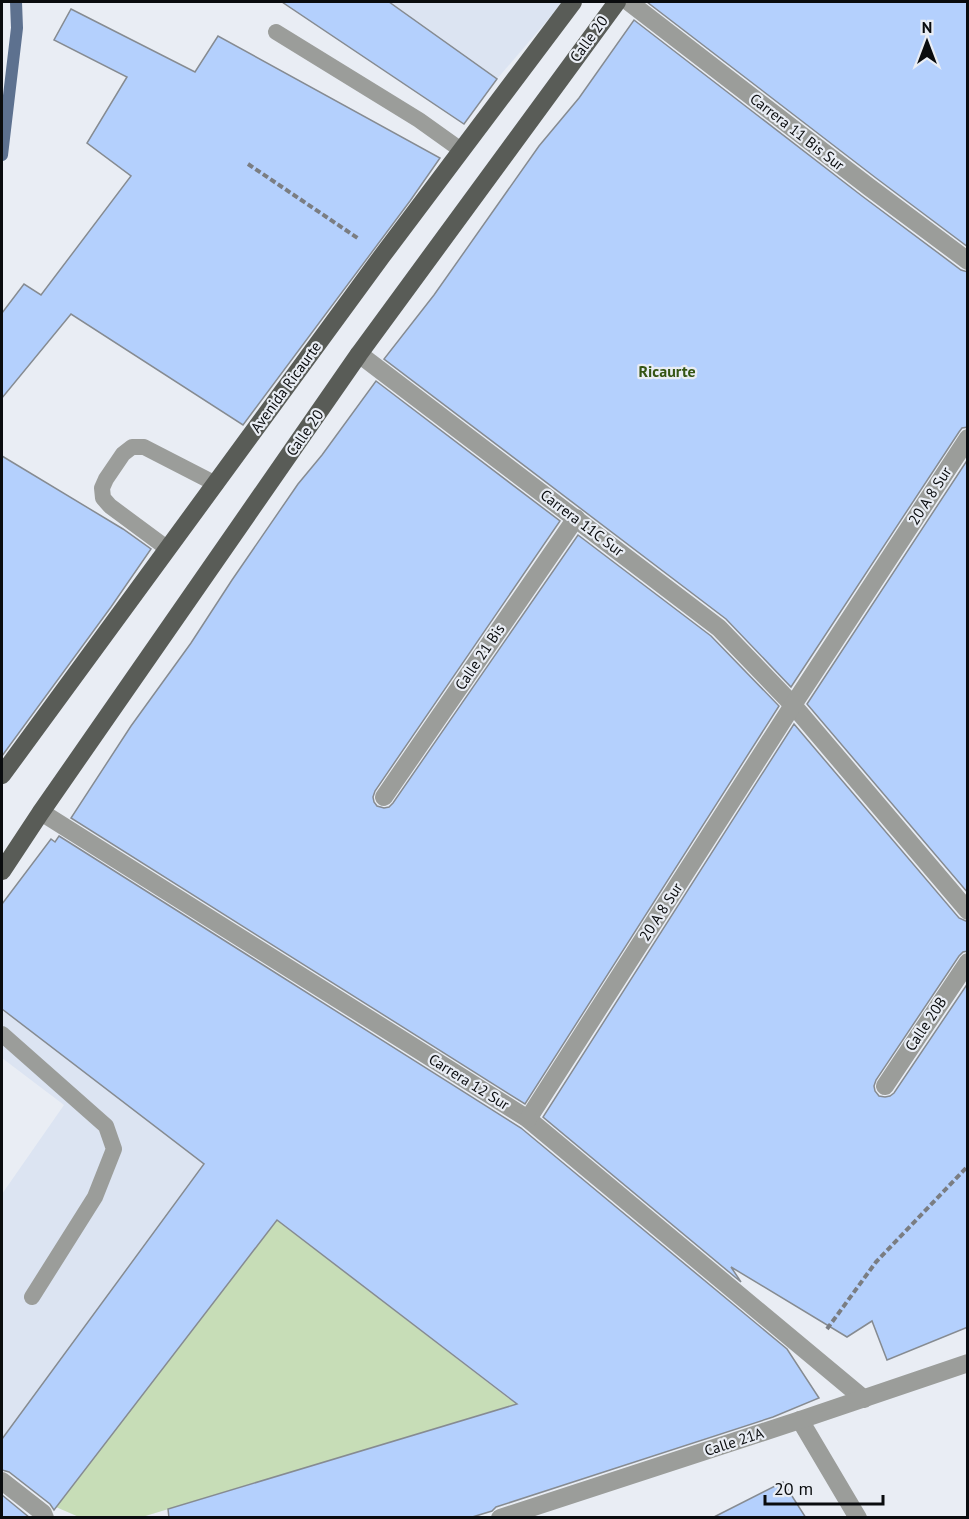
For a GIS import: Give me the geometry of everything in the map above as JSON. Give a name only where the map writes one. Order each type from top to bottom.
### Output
[{"type":"main road","name":"Avenida Ricaurte","points":[[2,775],[382,256],[573,2]]},
{"type":"main road","name":"Calle 20","points":[[2,871],[359,354],[617,2]]},
{"type":"street","name":"Carrera 11 Bis Sur","points":[[629,2],[968,261]]},
{"type":"street","name":"Carrera 11C Sur","points":[[359,354],[719,628],[793,705]]},
{"type":"street","name":"20 A 8 Sur","points":[[528,1119],[793,705],[968,438]]},
{"type":"street","name":"Calle 21 Bis","points":[[384,797],[576,518]]},
{"type":"street","points":[[793,705],[968,911]]},
{"type":"street","name":"Carrera 12 Sur","points":[[41,812],[528,1119],[864,1398]]},
{"type":"street","name":"Calle 20B","points":[[885,1086],[968,962]]},
{"type":"street","name":"Calle 21A","points":[[500,1518],[968,1363]]},
{"type":"street","points":[[800,1420],[858,1518]]},
{"type":"street","points":[[2,1481],[45,1518]]},
{"type":"lane","points":[[276,32],[419,120],[462,150]]},
{"type":"lane","points":[[168,549],[110,506],[103,498],[102,488],[123,454],[132,447],[144,447],[216,484]]},
{"type":"lane","points":[[2,1034],[106,1126],[114,1149],[95,1197],[32,1297]]},
{"type":"path","points":[[248,164],[382,256]]},
{"type":"path","points":[[809,1354],[876,1262],[968,1166]]},
{"type":"shaded area","points":[[389,2],[563,2],[497,79]]},
{"type":"shaded area","points":[[2,1009],[516,1404],[142,1517],[79,1517],[56,1507],[2,1462],[2,1194],[64,1105],[2,1058]]},
{"type":"green space","points":[[277,1220],[516,1404],[142,1517],[79,1517],[56,1507]]},
{"type":"building","points":[[282,2],[389,2],[497,79],[464,124]]},
{"type":"building","points":[[647,2],[968,2],[968,247],[876,178]]},
{"type":"building","points":[[71,9],[195,72],[218,36],[440,158],[243,425],[71,314],[2,398],[2,313],[24,284],[41,295],[131,176],[87,143],[127,77],[54,40]]},
{"type":"building","points":[[634,20],[862,196],[961,270],[968,272],[968,427],[962,428],[959,432],[791,687],[726,619],[384,359],[434,295],[539,146],[579,98]]},
{"type":"building","points":[[376,381],[560,521],[375,791],[373,797],[377,806],[384,808],[393,803],[578,535],[711,636],[779,706],[525,1104],[71,818],[131,726],[191,643],[298,484]]},
{"type":"building","points":[[2,456],[123,529],[151,549],[2,756]]},
{"type":"building","points":[[968,459],[968,893],[807,704]]},
{"type":"building","points":[[794,724],[959,918],[968,922],[968,951],[959,956],[874,1086],[879,1096],[890,1096],[894,1093],[968,983],[968,1327],[887,1360],[872,1321],[847,1337],[731,1267],[741,1282],[543,1117]]},
{"type":"building","points":[[59,836],[521,1128],[787,1349],[819,1398],[773,1417],[496,1507],[492,1511],[469,1518],[169,1518],[168,1509],[517,1404],[277,1220],[54,1510],[50,1504],[9,1472],[2,1470],[2,1439],[204,1164],[2,1009],[2,904],[51,839],[55,842]]},
{"type":"building","points":[[783,1482],[806,1518],[712,1518]]},
{"type":"building","points":[[2,1495],[30,1518],[2,1518]]},
{"type":"waterway","points":[[2,155],[17,28],[16,2]]},
{"type":"district","name":"Ricaurte","points":[[667,371]]}]
